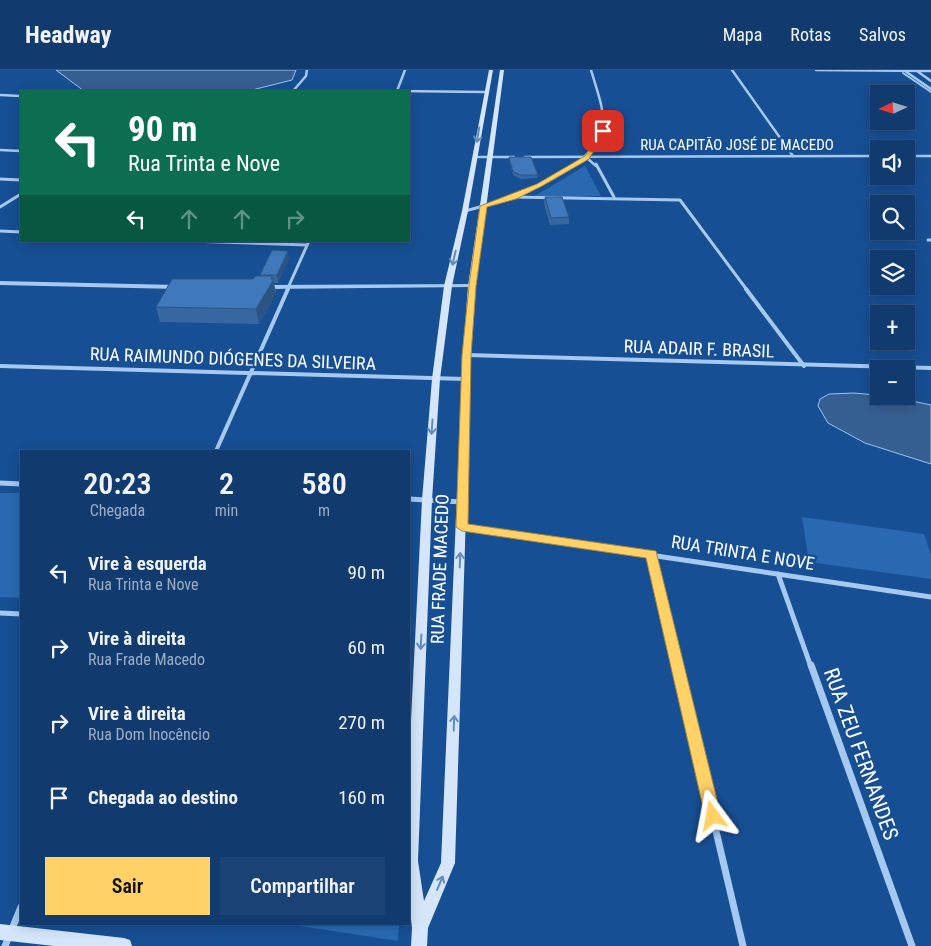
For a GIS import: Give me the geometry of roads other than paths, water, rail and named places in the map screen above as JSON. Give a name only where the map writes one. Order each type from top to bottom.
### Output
[{"type":"main road","name":"RUA FRADE MACEDO","points":[[419,946],[420,928],[411,861],[427,500],[436,379],[448,286],[465,210],[485,92],[491,70]]},
{"type":"main road","name":"RUA FRADE MACEDO","points":[[420,928],[448,863],[462,527],[465,379],[472,286],[491,158],[495,108],[502,70]]},
{"type":"main road","points":[[483,108],[495,108]]},
{"type":"main road","points":[[5,937],[124,946]]},
{"type":"street","points":[[294,90],[306,76],[307,70]]},
{"type":"street","points":[[397,90],[405,70]]},
{"type":"street","points":[[465,210],[514,197],[587,157],[596,146],[605,124],[591,70]]},
{"type":"street","points":[[732,70],[793,156]]},
{"type":"street","points":[[816,70],[931,71]]},
{"type":"street","points":[[915,70],[931,81]]},
{"type":"street","points":[[903,71],[931,91]]},
{"type":"street","points":[[410,91],[485,92]]},
{"type":"street","points":[[0,95],[20,96]]},
{"type":"street","points":[[0,150],[20,151]]},
{"type":"street","name":"RUA CAPITÃO JOSÉ DE MACEDO","points":[[475,157],[870,156]]},
{"type":"street","points":[[915,156],[931,156]]},
{"type":"street","points":[[587,157],[596,163],[614,197]]},
{"type":"street","points":[[0,179],[20,180]]},
{"type":"street","points":[[0,207],[20,195]]},
{"type":"street","points":[[514,197],[614,197],[631,201],[680,200],[804,366]]},
{"type":"street","points":[[0,231],[20,232]]},
{"type":"street","points":[[216,450],[248,374],[308,243],[249,242]]},
{"type":"street","points":[[0,282],[185,287]]},
{"type":"street","points":[[260,287],[472,286]]},
{"type":"street","name":"RUA ADAIR F. BRASIL","points":[[467,355],[804,366],[931,368]]},
{"type":"street","name":"RUA RAIMUNDO DIÓGENES DA SILVEIRA","points":[[0,366],[465,379]]},
{"type":"street","points":[[0,483],[20,484]]},
{"type":"street","points":[[410,499],[462,502]]},
{"type":"street","name":"RUA TRINTA E NOVE","points":[[462,527],[931,597]]},
{"type":"street","points":[[651,554],[743,946]]},
{"type":"street","name":"RUA ZEU FERNANDES","points":[[778,574],[912,946]]},
{"type":"street","points":[[0,613],[20,614]]},
{"type":"street","points":[[5,937],[20,909]]}]
